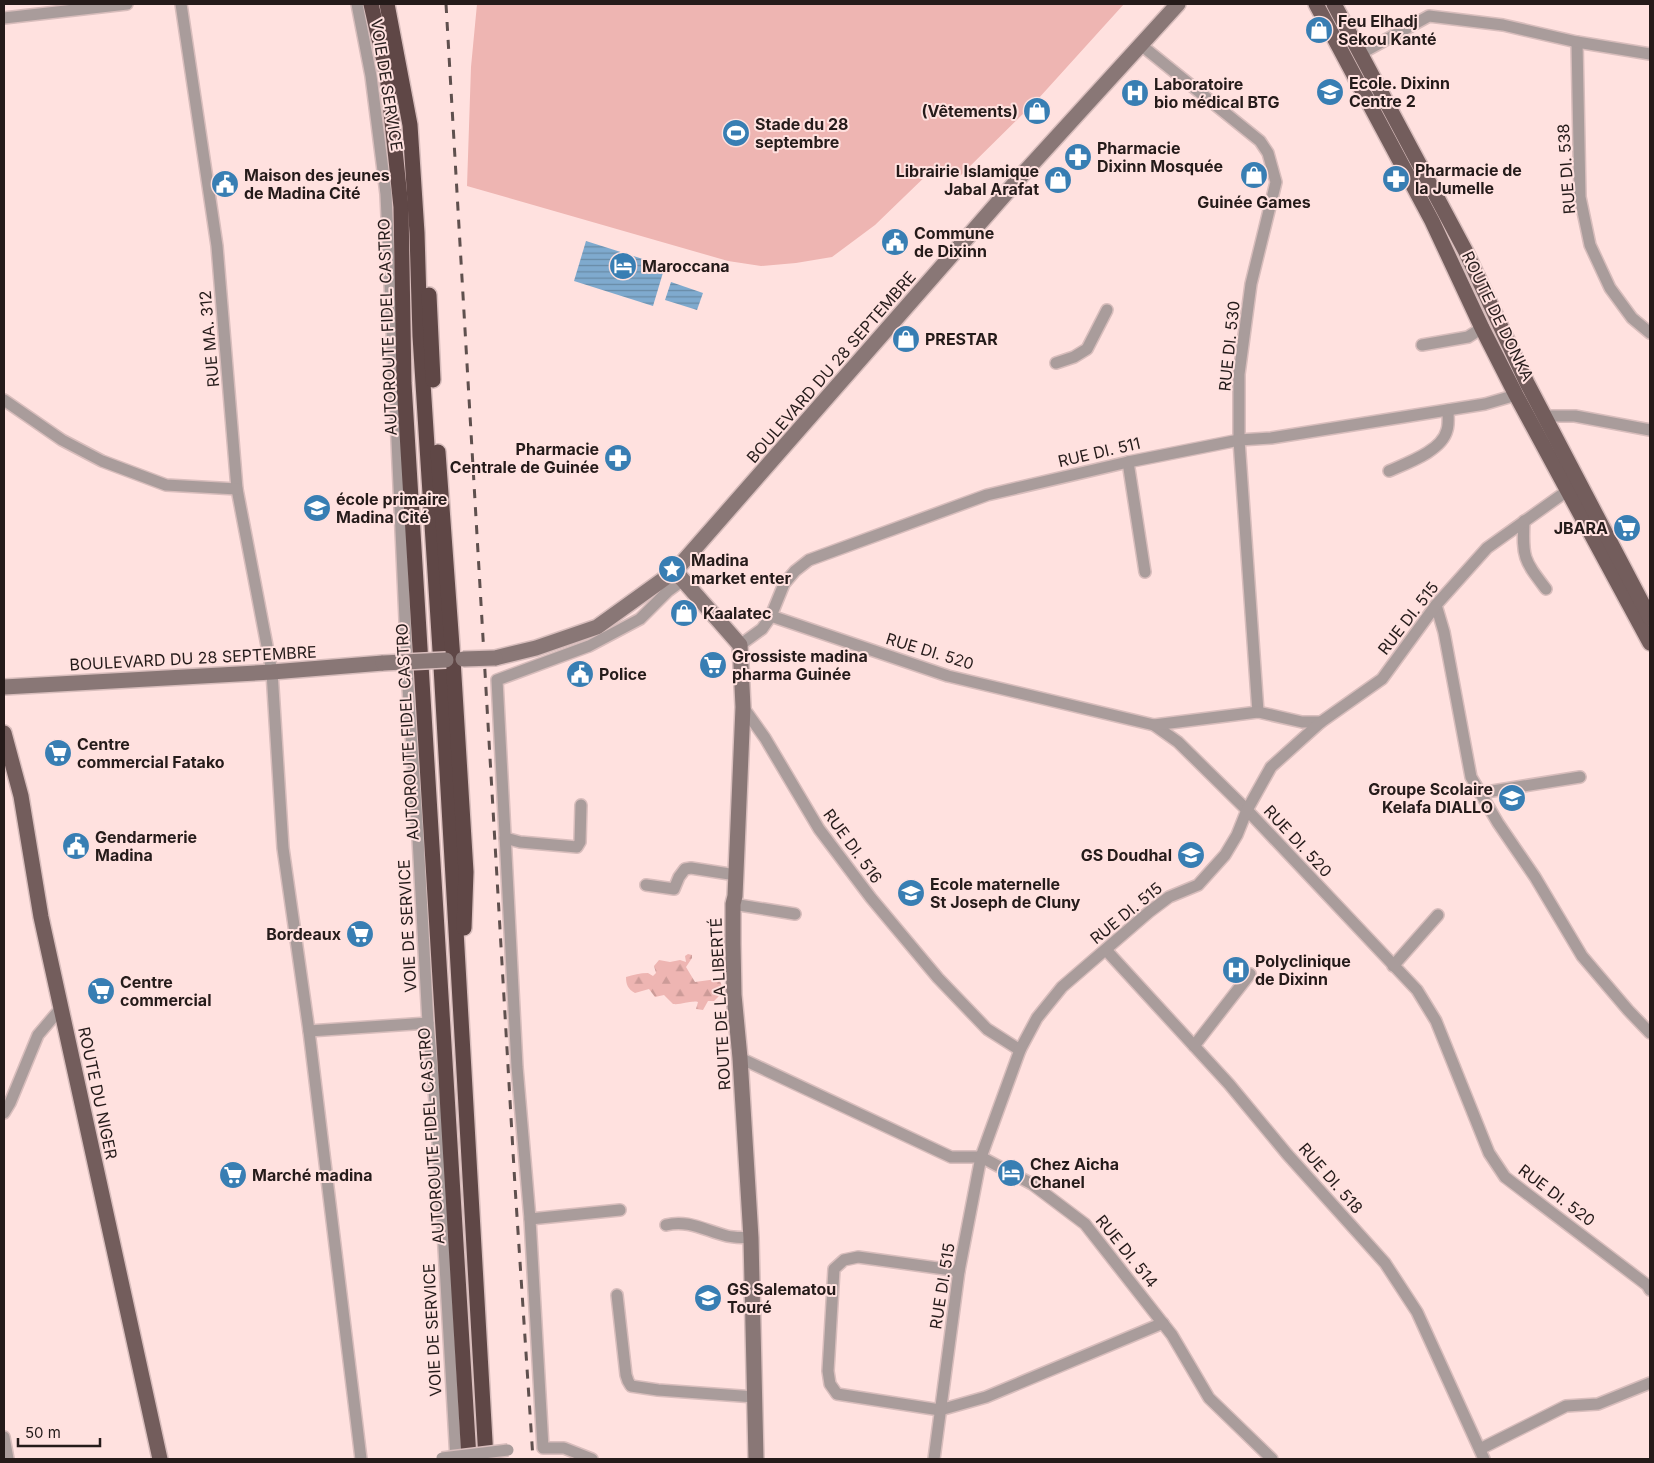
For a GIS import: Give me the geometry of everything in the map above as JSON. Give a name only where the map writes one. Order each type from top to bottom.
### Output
[{"type":"highway","name":"AUTOROUTE FIDEL CASTRO","points":[[371,4],[387,74],[401,207],[404,384],[469,1459]]},
{"type":"highway","name":"AUTOROUTE FIDEL CASTRO","points":[[387,4],[410,125],[420,336],[442,675],[486,1459]]},
{"type":"highway","points":[[410,125],[427,258],[434,399],[454,660],[466,872],[461,1029]]},
{"type":"main road","name":"BOULEVARD DU 28 SEPTEMBRE","points":[[4,686],[495,658],[536,648],[597,627],[679,576],[1022,176],[1178,4]]},
{"type":"main road","name":"ROUTE DE DONKA","points":[[1316,4],[1432,221],[1516,395],[1650,643]]},
{"type":"main road","name":"ROUTE DE DONKA","points":[[1334,4],[1466,252],[1527,383],[1650,618]]},
{"type":"main road","points":[[679,576],[740,645]]},
{"type":"main road","name":"ROUTE DE LA LIBERTÉ","points":[[740,645],[743,707],[733,904],[734,995],[740,1058],[751,1238],[756,1459]]},
{"type":"main road","name":"ROUTE DU NIGER","points":[[5,742],[21,796],[42,918],[160,1459]]},
{"type":"street","points":[[4,18],[127,4]]},
{"type":"street","name":"RUE MA. 312","points":[[181,4],[218,254],[237,489],[272,672],[283,848],[309,1031],[361,1459]]},
{"type":"street","name":"VOIE DE SERVICE","points":[[357,4],[372,76],[386,194],[404,619],[456,1459]]},
{"type":"street","points":[[1430,16],[1432,4]]},
{"type":"street","points":[[1360,54],[1430,16],[1503,25],[1577,42],[1650,54]]},
{"type":"street","name":"RUE DI. 538","points":[[1577,42],[1580,197],[1590,245],[1610,288],[1632,318],[1650,333]]},
{"type":"street","name":"RUE DI. 530","points":[[1141,44],[1260,141],[1268,153],[1276,182],[1251,284],[1239,374],[1240,440],[1258,712]]},
{"type":"street","points":[[1056,363],[1074,357],[1087,349],[1107,310]]},
{"type":"street","points":[[1422,345],[1468,338],[1482,328]]},
{"type":"street","name":"RUE DI. 511","points":[[740,645],[762,629],[771,616],[784,584],[794,571],[809,560],[987,495],[1128,462],[1240,440],[1271,438],[1485,404],[1516,395]]},
{"type":"street","points":[[4,400],[62,440],[102,462],[166,485],[237,489]]},
{"type":"street","points":[[1389,471],[1439,445],[1447,430],[1448,410]]},
{"type":"street","points":[[1544,416],[1575,416],[1650,430]]},
{"type":"street","points":[[1128,462],[1145,572]]},
{"type":"street","name":"RUE DI. 515","points":[[934,1459],[960,1271],[981,1157],[1020,1050],[1037,1018],[1062,987],[1169,897],[1198,885],[1225,855],[1271,767],[1321,722],[1382,679],[1436,605],[1487,548],[1567,491]]},
{"type":"street","points":[[1524,521],[1523,546],[1527,564],[1546,589]]},
{"type":"street","points":[[592,1459],[564,1448],[543,1448],[530,1219],[516,1066],[497,680],[589,646],[640,619],[668,591],[679,576]]},
{"type":"street","points":[[1436,605],[1444,632],[1471,777],[1498,823],[1535,877],[1582,956],[1650,1033]]},
{"type":"street","name":"RUE DI. 520","points":[[771,616],[948,676],[1154,725],[1178,742],[1247,810],[1417,990],[1436,1021],[1489,1153],[1505,1177],[1647,1285],[1650,1290]]},
{"type":"street","name":"RUE DI. 516","points":[[743,707],[765,738],[819,829],[871,898],[938,978],[987,1029],[1020,1050]]},
{"type":"street","points":[[1154,725],[1258,712],[1302,722],[1321,722]]},
{"type":"street","points":[[1480,793],[1580,777]]},
{"type":"street","points":[[505,838],[520,842],[577,847],[580,842],[581,805]]},
{"type":"street","points":[[646,885],[674,889],[685,868],[736,874]]},
{"type":"street","points":[[733,904],[795,914]]},
{"type":"street","points":[[1393,966],[1438,915]]},
{"type":"street","name":"RUE DI. 518","points":[[1106,950],[1229,1084],[1288,1154],[1385,1263],[1417,1312],[1482,1454]]},
{"type":"street","points":[[1194,1046],[1250,974]]},
{"type":"street","points":[[4,1113],[10,1103],[38,1035],[61,1008]]},
{"type":"street","points":[[309,1031],[428,1023]]},
{"type":"street","name":"RUE DI. 514","points":[[740,1058],[951,1157],[981,1157],[1032,1184],[1085,1224],[1163,1323],[1209,1398],[1272,1459]]},
{"type":"street","points":[[530,1219],[620,1210]]},
{"type":"street","points":[[666,1225],[675,1222],[691,1224],[728,1236],[751,1238]]},
{"type":"street","points":[[960,1271],[858,1257],[844,1260],[834,1269],[828,1371],[830,1384],[837,1394],[940,1410],[986,1397],[1163,1323]]},
{"type":"street","points":[[617,1295],[626,1375],[631,1386],[658,1390],[755,1397]]},
{"type":"street","points":[[1482,1454],[1566,1406],[1598,1404],[1650,1383]]},
{"type":"street","points":[[4,1437],[8,1459]]},
{"type":"street","points":[[442,1458],[508,1450]]},
{"type":"green space","name":"Stade du 28 septembre","points":[[477,4],[1124,4],[1038,99],[957,179],[939,167],[934,168],[875,225],[832,257],[761,266],[728,261],[467,186],[471,67]]},
{"type":"green space","points":[[688,954],[692,955],[692,958],[686,967],[695,982],[717,979],[720,981],[723,989],[714,1001],[708,1001],[703,1010],[696,1009],[698,1002],[673,1004],[664,995],[655,997],[649,989],[635,993],[626,982],[626,977],[637,974],[648,973],[653,976],[656,973],[654,966],[659,960],[670,962],[680,960],[686,962],[685,956]]},
{"type":"water","points":[[586,241],[665,266],[653,306],[574,281]]},
{"type":"water","points":[[671,282],[703,293],[697,310],[665,300]]},
{"type":"railway","points":[[446,4],[515,1186],[533,1459]]},
{"type":"place","name":"Feu Elhadj Sekou Kanté","points":[[1319,30]]},
{"type":"place","name":"Ecole. Dixinn Centre 2","points":[[1330,92]]},
{"type":"place","name":"Laboratoire bio médical BTG","points":[[1135,93]]},
{"type":"place","name":"(Vêtements)","points":[[1037,111]]},
{"type":"place","name":"Stade du 28 septembre","points":[[736,133]]},
{"type":"place","name":"Pharmacie Dixinn Mosquée","points":[[1078,157]]},
{"type":"place","name":"Guinée Games","points":[[1254,175]]},
{"type":"place","name":"Pharmacie de la Jumelle","points":[[1396,179]]},
{"type":"place","name":"Librairie Islamique Jabal Arafat","points":[[1058,180]]},
{"type":"place","name":"Maison des jeunes de Madina Cité","points":[[225,184]]},
{"type":"place","name":"Commune de Dixinn","points":[[895,242]]},
{"type":"place","name":"Maroccana","points":[[623,266]]},
{"type":"place","name":"PRESTAR","points":[[906,339]]},
{"type":"place","name":"Pharmacie Centrale de Guinée","points":[[618,458]]},
{"type":"place","name":"école primaire Madina Cité","points":[[317,508]]},
{"type":"place","name":"JBARA","points":[[1627,528]]},
{"type":"place","name":"Madina market enter","points":[[672,569]]},
{"type":"place","name":"Kaalatec","points":[[684,613]]},
{"type":"place","name":"Grossiste madina pharma Guinée","points":[[713,665]]},
{"type":"place","name":"Police","points":[[580,674]]},
{"type":"place","name":"Centre commercial Fatako","points":[[58,753]]},
{"type":"place","name":"Groupe Scolaire Kelafa DIALLO","points":[[1512,798]]},
{"type":"place","name":"Gendarmerie Madina","points":[[76,846]]},
{"type":"place","name":"GS Doudhal","points":[[1191,855]]},
{"type":"place","name":"Ecole maternelle St Joseph de Cluny","points":[[911,893]]},
{"type":"place","name":"Bordeaux","points":[[360,934]]},
{"type":"place","name":"Polyclinique de Dixinn","points":[[1236,970]]},
{"type":"place","name":"Centre commercial","points":[[101,991]]},
{"type":"place","name":"Chez Aicha Chanel","points":[[1011,1173]]},
{"type":"place","name":"Marché madina","points":[[233,1175]]},
{"type":"place","name":"GS Salematou Touré","points":[[708,1298]]}]
